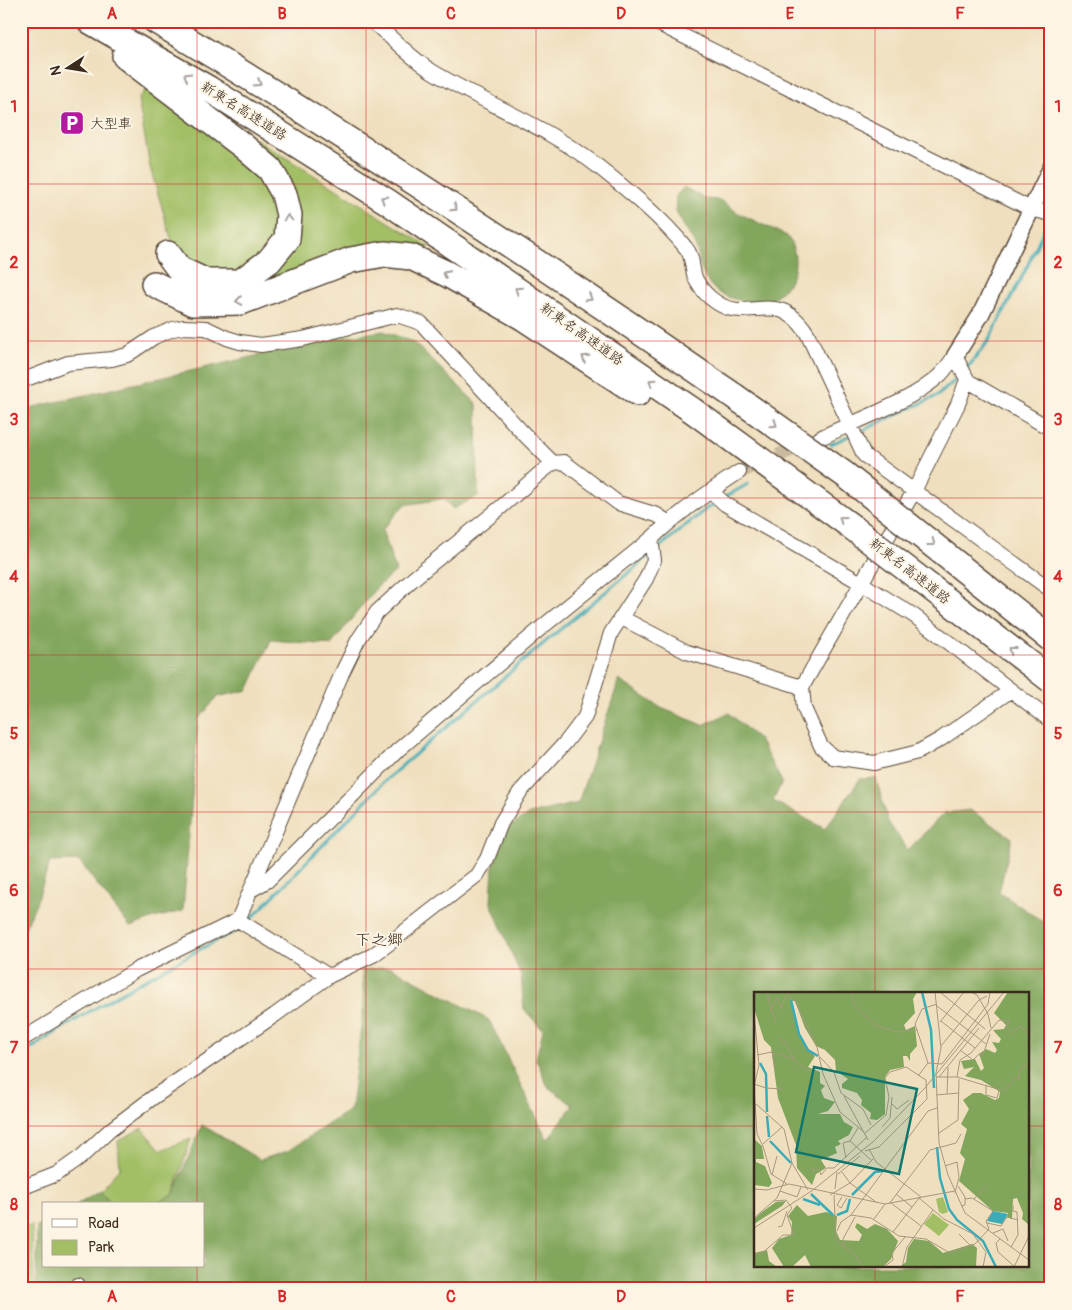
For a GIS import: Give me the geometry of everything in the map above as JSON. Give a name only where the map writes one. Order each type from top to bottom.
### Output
[{"type":"highway","points":[[80,21],[243,146],[270,170],[284,194],[289,215],[287,239],[269,261],[240,282],[208,282],[178,269],[168,254]]},
{"type":"highway","name":"新東名高速道路","points":[[90,21],[209,89],[388,202],[688,416],[852,527],[1051,680]]},
{"type":"highway","points":[[156,21],[370,153],[636,328],[844,474],[1051,640]]},
{"type":"highway","points":[[154,284],[192,303],[241,302],[351,260],[384,254],[411,257],[447,274],[524,318],[688,416]]},
{"type":"street","points":[[372,21],[428,69],[567,145],[600,168],[659,219],[687,249],[693,262],[696,279],[706,294],[718,304],[732,309],[745,310],[772,308],[789,314],[801,324],[807,333],[864,455],[1050,586]]},
{"type":"street","points":[[653,21],[1030,209],[1051,214]]},
{"type":"street","points":[[820,438],[903,400],[941,374],[955,356],[980,316],[1051,168]]},
{"type":"street","points":[[21,381],[68,363],[112,359],[127,355],[154,337],[184,326],[206,328],[227,338],[261,345],[303,339],[397,315],[421,323],[553,463]]},
{"type":"street","points":[[955,356],[968,381],[1051,429]]},
{"type":"street","points":[[968,381],[914,491],[802,686],[804,708],[821,746],[833,757],[874,763],[918,752],[941,739],[1010,691]]},
{"type":"street","points":[[21,1040],[136,970],[238,920],[342,673],[358,640],[377,612],[414,578],[553,463],[564,462],[618,503],[656,515],[669,523]]},
{"type":"street","points":[[251,890],[267,881],[398,750],[541,628],[652,539],[669,523],[711,490],[739,472]]},
{"type":"street","points":[[711,490],[725,504],[913,614],[1051,721]]},
{"type":"street","points":[[21,1188],[57,1174],[81,1157],[110,1130],[155,1096],[329,976],[373,954],[395,939],[477,874],[487,859],[501,823],[520,792],[566,742],[585,717],[611,633],[646,579],[654,560],[652,539]]},
{"type":"street","points":[[622,618],[687,652],[802,686]]},
{"type":"street","points":[[238,920],[329,976]]},
{"type":"green space","points":[[148,86],[229,146],[269,185],[275,213],[273,240],[239,274],[209,273],[176,255],[150,167],[138,99]]},
{"type":"green space","points":[[256,139],[429,247],[425,253],[258,286],[293,250],[254,142]]},
{"type":"green space","points":[[684,187],[705,199],[720,200],[738,213],[787,236],[793,247],[795,266],[786,287],[768,303],[729,298],[721,294],[707,281],[702,271],[695,245],[676,211],[676,196]]},
{"type":"green space","points":[[383,331],[413,342],[477,404],[478,496],[453,509],[443,499],[404,505],[382,530],[396,571],[376,588],[331,645],[271,640],[248,690],[217,697],[198,720],[183,911],[154,918],[130,927],[79,861],[50,862],[37,901],[21,937],[21,410],[325,340]]},
{"type":"green space","points":[[619,680],[661,708],[703,725],[729,713],[759,740],[782,782],[773,801],[825,829],[860,779],[876,778],[888,822],[908,850],[944,813],[970,810],[1012,838],[999,892],[1043,922],[1051,921],[1051,1289],[36,1289],[37,1227],[42,1224],[42,1268],[205,1268],[205,1202],[160,1202],[173,1195],[202,1125],[260,1160],[288,1151],[351,1109],[364,1003],[362,970],[391,967],[489,1020],[547,1139],[549,1138],[573,1105],[548,1087],[536,1059],[543,1030],[524,1009],[521,976],[491,903],[493,867],[507,829],[529,814],[578,803]]},
{"type":"green space","points":[[142,1128],[161,1150],[191,1139],[173,1195],[160,1202],[110,1202],[100,1190],[120,1168],[118,1141]]},
{"type":"green space","points":[[100,1190],[110,1202],[80,1202]]},
{"type":"green space","points":[[32,1225],[34,1289],[21,1289],[21,1230]]},
{"type":"waterway","points":[[966,370],[989,340],[1026,269],[1049,218]]},
{"type":"waterway","points":[[857,433],[937,396],[960,376]]},
{"type":"waterway","points":[[831,444],[851,435]]},
{"type":"waterway","points":[[725,497],[748,484]]},
{"type":"waterway","points":[[657,549],[706,509],[718,502]]},
{"type":"waterway","points":[[248,922],[389,777],[551,637],[649,556]]},
{"type":"waterway","points":[[21,1055],[129,988],[241,928]]},
{"type":"tunnel","points":[[739,472],[805,444]]},
{"type":"place","name":"大型車","points":[[72,123]]},
{"type":"district","name":"下之郷","points":[[379,940]]}]
